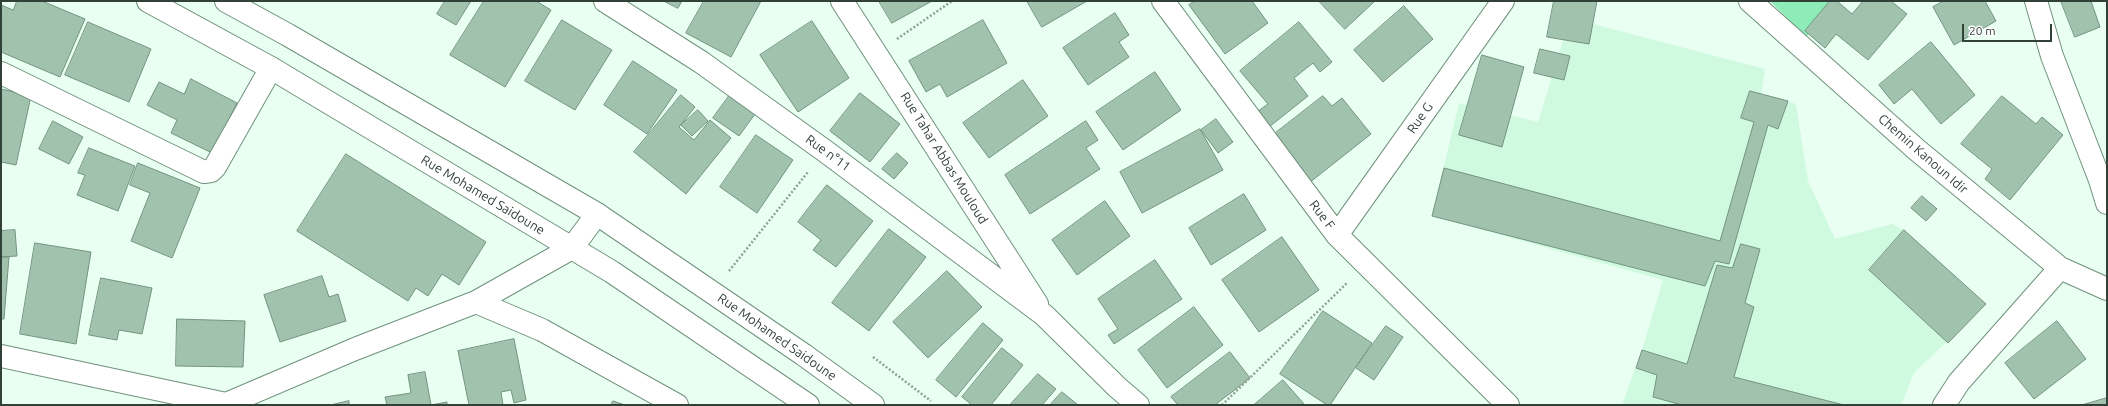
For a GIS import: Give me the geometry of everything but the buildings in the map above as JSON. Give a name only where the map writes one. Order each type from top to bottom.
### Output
[{"type":"street","name":"Rue Mohamed Saidoune","points":[[148,1],[271,68],[618,276],[808,405]]},
{"type":"street","name":"Rue Mohamed Saidoune","points":[[226,1],[288,35],[597,214],[804,354],[873,405]]},
{"type":"street","name":"Rue n°11","points":[[605,1],[701,62],[825,151],[1044,315]]},
{"type":"street","name":"Rue Tahar Abbas Mouloud","points":[[842,1],[877,53],[1044,315]]},
{"type":"street","name":"Rue F","points":[[1163,1],[1337,235],[1508,405]]},
{"type":"street","name":"Rue G","points":[[1337,235],[1503,1]]},
{"type":"street","name":"Chemin Kanoun Idir","points":[[1750,1],[1917,150],[2060,268],[2107,289]]},
{"type":"street","points":[[2036,1],[2052,56],[2100,180],[2107,203]]},
{"type":"street","points":[[1,74],[204,172],[211,171],[215,167],[271,68]]},
{"type":"street","points":[[1,356],[226,404],[355,349],[476,302],[572,248],[597,214]]},
{"type":"street","points":[[1944,405],[1959,382],[2060,268]]},
{"type":"street","points":[[476,302],[542,330],[677,405]]},
{"type":"street","points":[[1044,315],[1117,387],[1138,405]]},
{"type":"path","points":[[877,53],[952,1]]},
{"type":"path","points":[[738,259],[825,151]]},
{"type":"path","points":[[1222,405],[1366,264]]},
{"type":"path","points":[[873,357],[931,401]]},
{"type":"shaded area","points":[[1570,18],[1765,69],[1761,94],[1796,104],[1808,181],[1835,239],[1892,224],[1904,230],[1986,304],[1914,373],[1901,405],[1622,405],[1642,350],[1663,280],[1432,216],[1459,103],[1538,122]]},
{"type":"green space","points":[[1770,1],[1840,1],[1806,37]]}]
